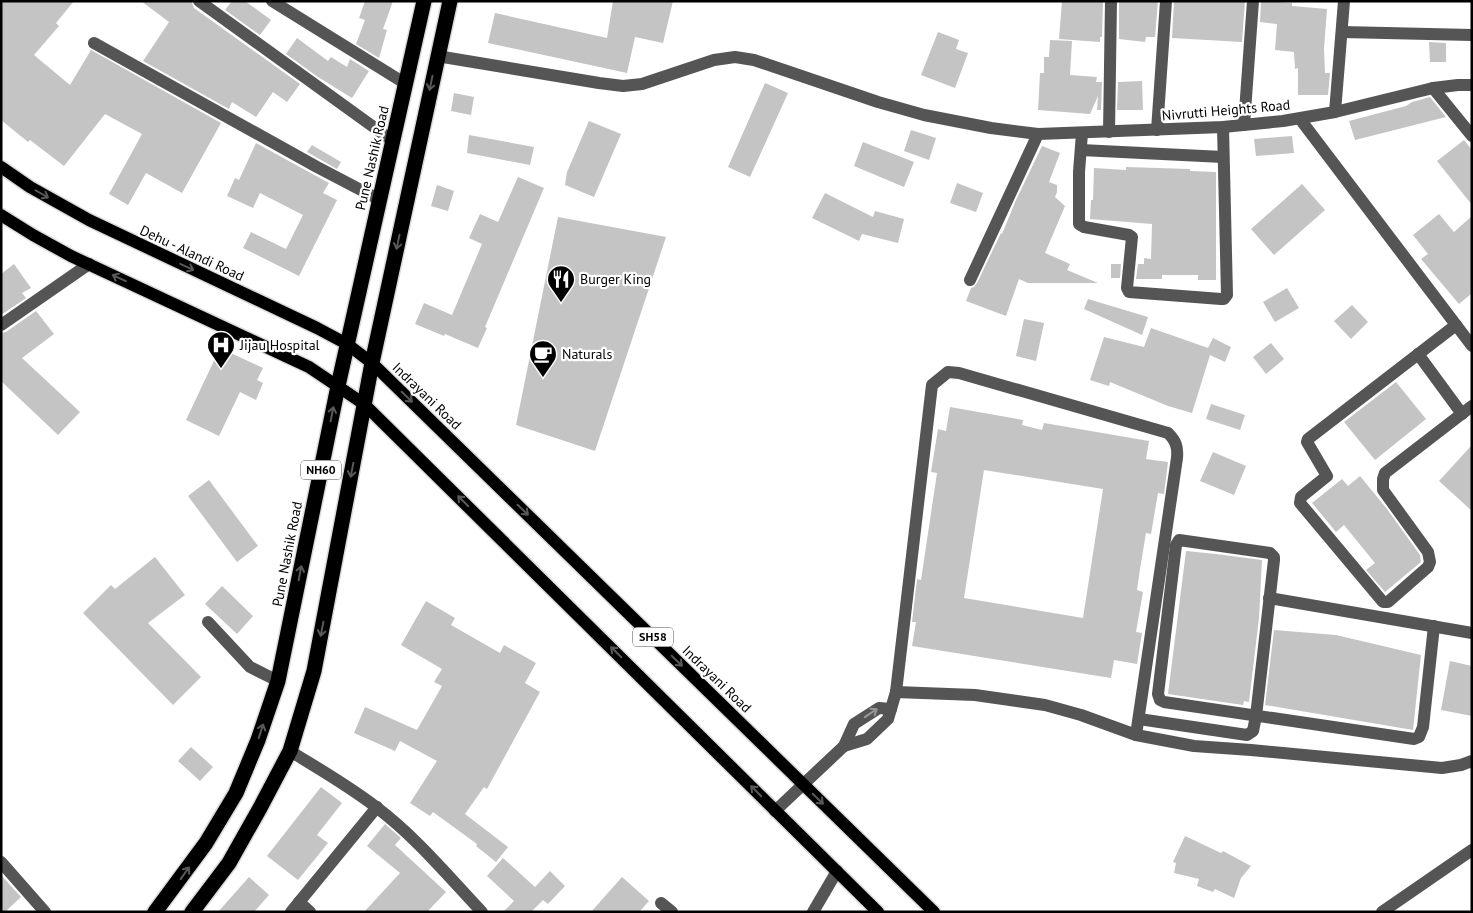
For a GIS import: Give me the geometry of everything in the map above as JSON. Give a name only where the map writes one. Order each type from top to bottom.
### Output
[{"type":"highway","name":"Pune Nashik Road","points":[[155,912],[206,843],[236,793],[258,740],[278,681],[347,344],[424,1]]},
{"type":"highway","name":"NH60","points":[[192,912],[229,863],[290,751],[314,671],[372,363],[450,1]]},
{"type":"main road","name":"Dehu - Alandi Road","points":[[1,167],[30,187],[89,220],[347,344],[372,363]]},
{"type":"main road","points":[[1,215],[33,235],[89,264],[308,367],[364,404]]},
{"type":"main road","name":"Indrayani Road","points":[[372,363],[934,912]]},
{"type":"main road","name":"SH58","points":[[364,404],[878,912]]},
{"type":"street","points":[[199,1],[393,141]]},
{"type":"street","points":[[272,1],[406,84]]},
{"type":"street","points":[[1109,132],[1111,1]]},
{"type":"street","points":[[1157,130],[1166,1]]},
{"type":"street","points":[[1244,125],[1253,1]]},
{"type":"street","points":[[1335,112],[1344,1]]},
{"type":"street","points":[[1342,32],[1472,35]]},
{"type":"street","points":[[94,43],[380,200]]},
{"type":"street","name":"Nivrutti Heights Road","points":[[437,56],[623,86],[642,84],[714,60],[735,57],[754,60],[878,102],[924,115],[991,128],[1038,134],[1222,127],[1300,119],[1433,88],[1458,84],[1472,85]]},
{"type":"street","points":[[1433,88],[1472,136]]},
{"type":"street","points":[[1300,119],[1472,346]]},
{"type":"street","points":[[1082,133],[1078,224],[1084,227],[1132,237],[1129,292],[1224,299],[1227,295],[1222,127]]},
{"type":"street","points":[[970,280],[1038,134]]},
{"type":"street","points":[[1081,150],[1223,157]]},
{"type":"street","points":[[1,325],[89,264]]},
{"type":"street","points":[[1418,354],[1467,410],[1385,473],[1383,490],[1428,552],[1430,562],[1428,567],[1388,602],[1383,602],[1300,503],[1301,497],[1327,476],[1307,442],[1308,439],[1418,354],[1456,325]]},
{"type":"street","points":[[844,746],[867,739],[888,719],[896,692],[932,385],[948,372],[959,373],[1168,433],[1175,440],[1178,448],[1177,458],[1136,735]]},
{"type":"street","points":[[1139,719],[1248,735],[1253,731],[1256,716],[1274,560],[1272,554],[1182,540],[1177,542],[1176,545],[1159,698],[1164,702],[1256,716],[1414,739],[1419,738],[1423,727],[1434,626]]},
{"type":"street","points":[[1269,598],[1472,632]]},
{"type":"street","points":[[208,622],[250,668],[278,681]]},
{"type":"street","points":[[896,692],[975,695],[1045,704],[1136,735],[1194,746],[1442,768],[1462,765],[1472,761]]},
{"type":"street","points":[[775,811],[844,746],[854,724],[879,708],[891,709]]},
{"type":"street","points":[[290,751],[346,785],[377,807],[411,836],[482,912]]},
{"type":"street","points":[[310,912],[295,907],[377,807]]},
{"type":"street","points":[[1382,912],[1472,850]]},
{"type":"street","points":[[1,862],[45,912]]},
{"type":"street","points":[[813,912],[837,871]]},
{"type":"building","points":[[1,1],[74,1],[56,23],[59,26],[34,55],[70,85],[91,50],[221,123],[182,193],[146,173],[128,205],[109,194],[142,134],[105,114],[64,166],[30,140],[28,142],[1,120]]},
{"type":"building","points":[[141,1],[191,1],[194,8],[300,84],[287,102],[273,92],[256,117],[232,102],[229,109],[143,61],[169,22]]},
{"type":"building","points":[[232,1],[245,1],[271,20],[260,35],[225,10]]},
{"type":"building","points":[[365,1],[393,1],[383,29],[387,30],[379,58],[356,44],[365,20],[359,18]]},
{"type":"building","points":[[613,1],[673,1],[663,43],[635,37],[627,73],[488,43],[495,13],[607,38]]},
{"type":"building","points":[[1062,1],[1103,1],[1102,37],[1100,37],[1100,42],[1059,39]]},
{"type":"building","points":[[1119,1],[1158,1],[1155,37],[1146,37],[1145,42],[1119,39]]},
{"type":"building","points":[[1174,1],[1245,1],[1242,42],[1172,38]]},
{"type":"building","points":[[1261,1],[1292,3],[1292,6],[1327,9],[1324,49],[1325,73],[1330,73],[1328,95],[1298,95],[1298,68],[1295,69],[1294,52],[1275,50],[1277,24],[1260,22]]},
{"type":"building","points":[[938,32],[959,40],[956,49],[968,53],[955,88],[921,75]]},
{"type":"building","points":[[297,38],[328,61],[331,57],[347,67],[350,59],[369,71],[352,98],[286,54]]},
{"type":"building","points":[[1050,40],[1072,41],[1070,75],[1097,77],[1096,82],[1102,82],[1101,110],[1097,110],[1098,96],[1090,114],[1038,110],[1040,73],[1044,73],[1044,57],[1049,57]]},
{"type":"building","points":[[1429,42],[1446,43],[1446,62],[1430,62]]},
{"type":"building","points":[[1142,81],[1143,110],[1117,110],[1118,82]]},
{"type":"building","points":[[765,83],[788,93],[750,177],[728,167]]},
{"type":"building","points":[[454,93],[474,97],[471,115],[451,111]]},
{"type":"building","points":[[1430,97],[1446,117],[1355,140],[1349,121],[1406,106],[1412,102]]},
{"type":"building","points":[[589,121],[621,134],[594,197],[565,185],[567,172]]},
{"type":"building","points":[[911,130],[936,138],[929,160],[904,151]]},
{"type":"building","points":[[469,135],[534,147],[530,165],[467,153]]},
{"type":"building","points":[[1292,136],[1294,153],[1256,156],[1254,139]]},
{"type":"building","points":[[1464,140],[1472,150],[1472,205],[1437,161]]},
{"type":"building","points":[[863,142],[914,162],[904,187],[854,166]]},
{"type":"building","points":[[256,143],[329,183],[323,193],[337,200],[299,276],[243,248],[251,232],[286,249],[303,215],[260,193],[253,208],[227,196],[235,178],[239,180]]},
{"type":"building","points":[[312,145],[341,162],[337,169],[307,152]]},
{"type":"building","points":[[1042,146],[1060,153],[1049,182],[1057,185],[1055,197],[1065,206],[1045,253],[1070,264],[1067,270],[1098,283],[1028,283],[1019,279],[1006,316],[966,301],[971,288],[977,283],[1002,234]]},
{"type":"building","points":[[1126,167],[1190,169],[1190,171],[1216,172],[1216,280],[1198,280],[1198,275],[1162,275],[1162,279],[1136,279],[1138,264],[1144,264],[1144,258],[1151,259],[1152,224],[1090,219],[1091,200],[1093,200],[1094,168],[1126,170]]},
{"type":"building","points":[[518,177],[544,188],[485,327],[487,328],[478,348],[415,324],[424,303],[452,315],[482,244],[469,238],[480,214],[498,222]]},
{"type":"building","points":[[957,183],[983,193],[976,212],[950,203]]},
{"type":"building","points":[[1302,184],[1325,210],[1274,255],[1251,229]]},
{"type":"building","points":[[437,185],[454,191],[448,211],[431,206]]},
{"type":"building","points":[[825,193],[873,217],[875,211],[904,219],[898,243],[862,234],[859,241],[812,218]]},
{"type":"building","points":[[1439,214],[1454,232],[1472,216],[1472,293],[1459,304],[1421,259],[1428,254],[1413,235]]},
{"type":"building","points":[[558,217],[666,237],[595,451],[516,425]]},
{"type":"building","points":[[14,264],[31,288],[22,293],[26,298],[1,315],[1,274]]},
{"type":"building","points":[[1111,264],[1121,264],[1120,278],[1111,278]]},
{"type":"building","points":[[1287,288],[1299,308],[1275,322],[1263,302]]},
{"type":"building","points":[[1088,299],[1148,317],[1142,335],[1084,309]]},
{"type":"building","points":[[1352,305],[1368,322],[1351,339],[1334,321]]},
{"type":"building","points":[[36,311],[54,334],[22,358],[80,412],[58,435],[1,381],[1,333],[6,332]]},
{"type":"building","points":[[1024,319],[1044,323],[1036,361],[1016,356]]},
{"type":"building","points":[[1151,328],[1208,348],[1213,338],[1231,347],[1225,362],[1210,355],[1192,413],[1168,406],[1110,382],[1109,386],[1090,380],[1104,337],[1144,347]]},
{"type":"building","points":[[1271,343],[1284,359],[1266,374],[1253,357]]},
{"type":"building","points":[[220,348],[263,368],[257,380],[263,383],[256,400],[240,392],[219,436],[186,420]]},
{"type":"building","points":[[1396,382],[1426,419],[1375,460],[1344,422]]},
{"type":"building","points":[[1211,404],[1245,415],[1240,430],[1206,419]]},
{"type":"building","points":[[950,407],[1023,420],[1022,425],[1042,430],[1044,423],[1149,441],[1146,459],[1168,462],[1164,494],[1158,493],[1151,534],[1146,533],[1140,569],[1137,590],[1143,592],[1136,632],[1142,633],[1137,664],[1114,660],[1111,678],[912,646],[916,622],[912,622],[917,579],[921,580],[937,473],[931,472],[938,429],[946,431]],"holes":[[[984,470],[1103,489],[1083,618],[964,598]]]},
{"type":"building","points":[[1472,445],[1472,511],[1439,481]]},
{"type":"building","points":[[1213,452],[1246,466],[1234,495],[1200,481]]},
{"type":"building","points":[[1360,476],[1387,509],[1420,555],[1421,562],[1385,592],[1366,570],[1375,563],[1344,525],[1336,532],[1312,503],[1342,479],[1348,486]]},
{"type":"building","points":[[209,480],[258,546],[237,562],[188,496]]},
{"type":"building","points":[[1186,551],[1262,560],[1259,618],[1249,702],[1244,701],[1243,705],[1168,694]]},
{"type":"building","points":[[155,557],[185,595],[148,623],[201,677],[173,705],[83,613],[111,585],[115,589]]},
{"type":"building","points":[[222,586],[253,616],[237,634],[205,604]]},
{"type":"building","points":[[426,601],[455,618],[451,625],[500,653],[504,645],[536,663],[525,683],[540,692],[487,789],[484,787],[465,814],[508,847],[496,862],[476,846],[477,844],[433,812],[430,816],[410,803],[437,761],[400,741],[395,751],[354,733],[365,707],[417,730],[442,686],[434,682],[442,669],[401,645]]},
{"type":"building","points":[[1274,630],[1336,635],[1421,655],[1413,730],[1265,705]]},
{"type":"building","points":[[1450,661],[1472,666],[1472,716],[1441,710]]},
{"type":"building","points":[[191,747],[213,767],[200,781],[178,761]]},
{"type":"building","points":[[321,787],[342,803],[317,835],[328,843],[298,880],[267,856]]},
{"type":"building","points":[[385,824],[401,838],[395,845],[446,892],[427,912],[364,912],[400,873],[367,846]]},
{"type":"building","points":[[1185,836],[1221,853],[1223,851],[1251,866],[1241,878],[1234,898],[1215,889],[1213,892],[1197,886],[1199,879],[1174,873],[1176,863],[1173,862]]},
{"type":"building","points":[[503,858],[535,887],[550,871],[565,886],[548,904],[543,900],[531,912],[503,912],[514,901],[487,876]]},
{"type":"building","points":[[1,875],[21,897],[5,912],[1,912]]},
{"type":"building","points":[[249,877],[269,895],[254,912],[218,912]]},
{"type":"building","points":[[622,877],[649,901],[639,912],[591,912]]},
{"type":"place","name":"Burger King","points":[[561,303]]},
{"type":"place","name":"Jijau Hospital","points":[[221,369]]},
{"type":"place","name":"Naturals","points":[[543,378]]}]
